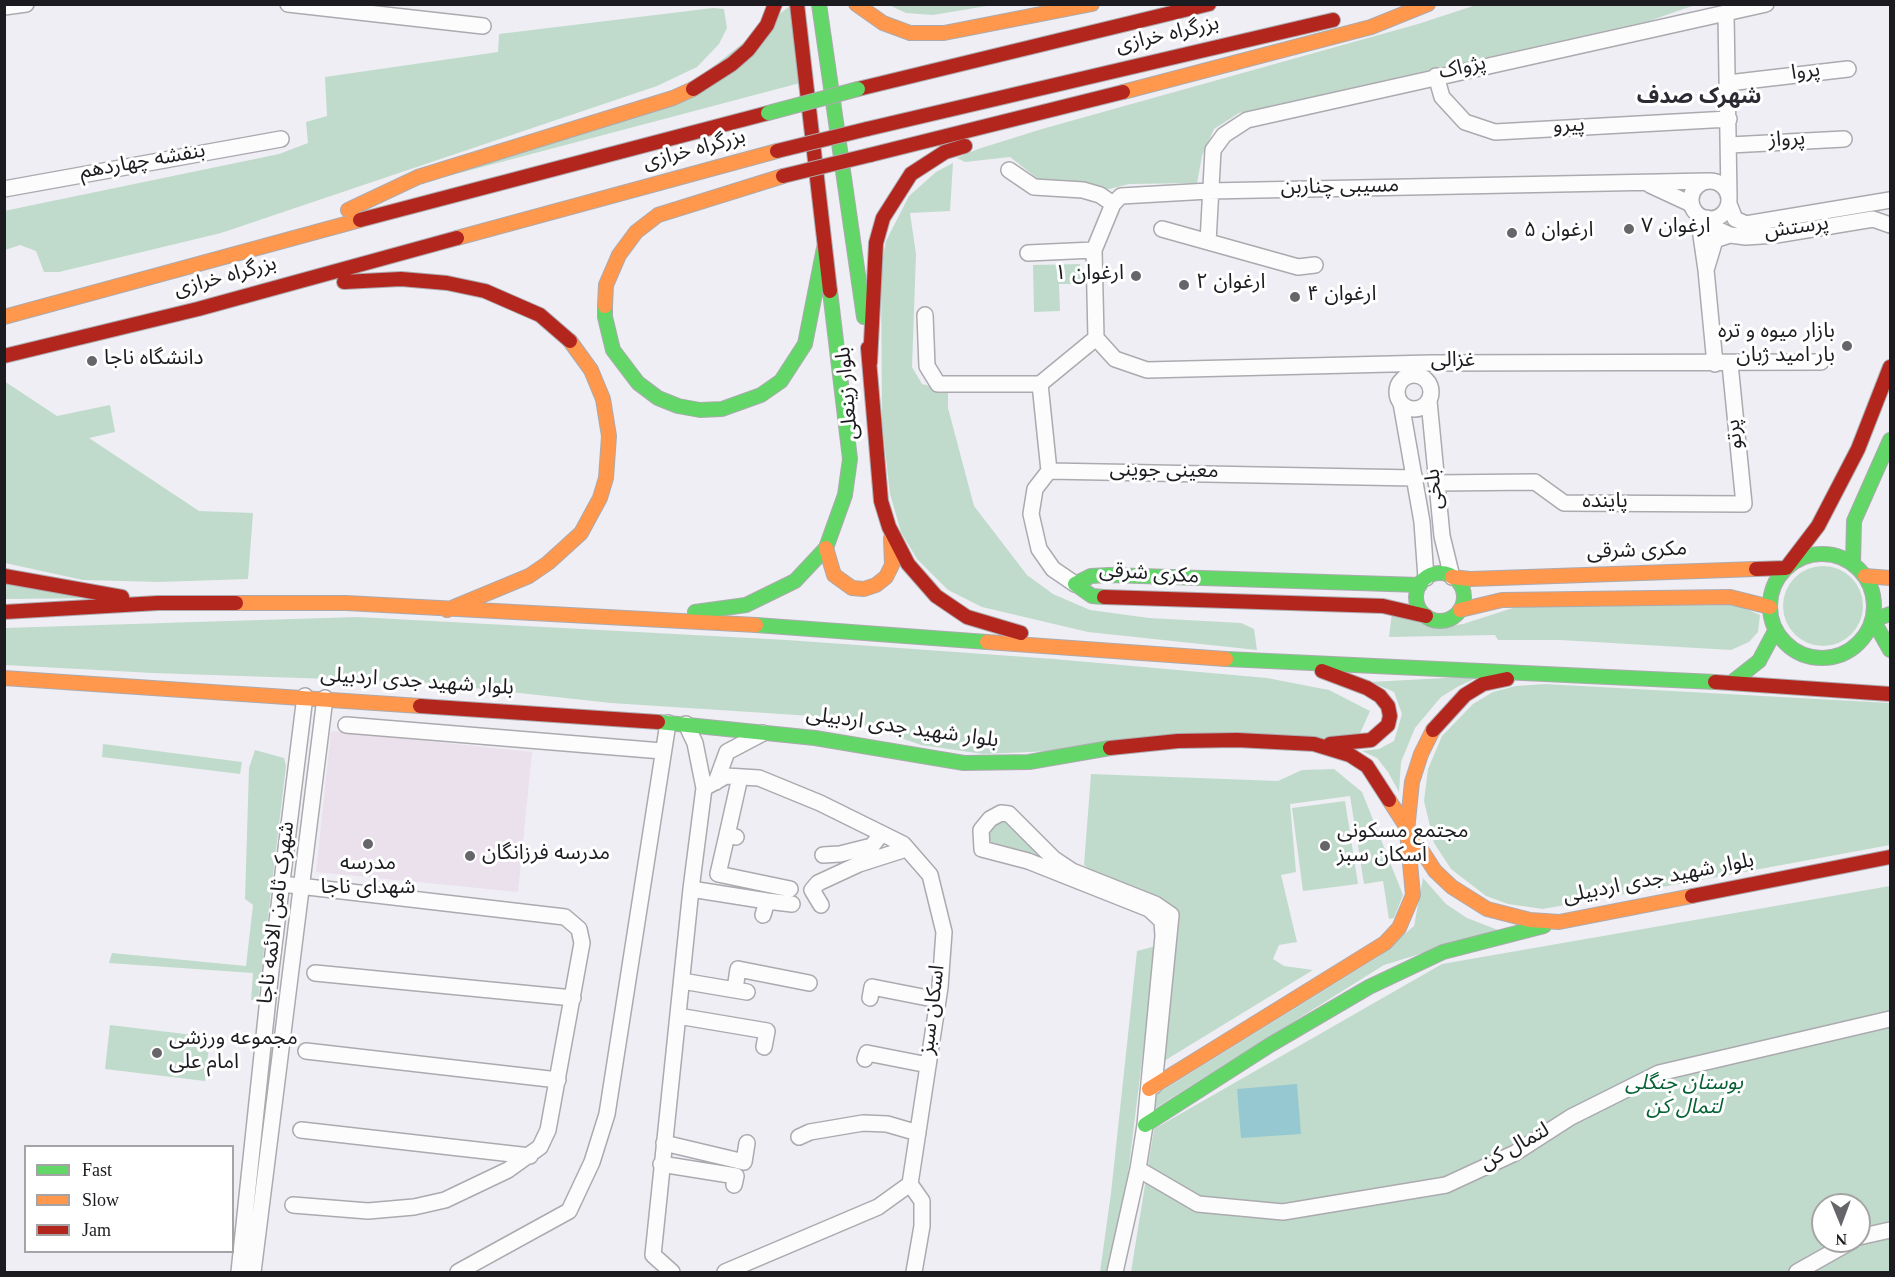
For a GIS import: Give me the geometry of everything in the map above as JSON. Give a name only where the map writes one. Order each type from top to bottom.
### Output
[{"type":"main road","points":[[285,240],[418,177],[673,98],[696,88],[732,64],[748,50],[767,25],[775,4]]},
{"type":"main road","name":"بلوار زینعلی","points":[[653,618],[746,605],[795,581],[826,548],[842,508],[850,459],[847,417],[824,248],[797,4]]},
{"type":"main road","name":"بلوار زینعلی","points":[[819,4],[870,363],[881,501],[889,527],[915,572],[936,596],[967,617],[995,627],[1095,648]]},
{"type":"main road","points":[[856,4],[883,22],[910,33],[933,33],[1092,4]]},
{"type":"main road","name":"بزرگراه خرازی","points":[[4,317],[285,240],[858,89],[1209,4]]},
{"type":"main road","points":[[1377,10],[1401,4]]},
{"type":"main road","points":[[824,248],[805,344],[795,363],[780,381],[761,395],[722,409],[700,410],[678,406],[658,398],[638,383],[614,350],[605,317],[606,285],[619,255],[636,232],[658,215],[677,207],[783,177],[1128,92],[1359,31],[1428,4]]},
{"type":"main road","name":"بزرگراه خرازی","points":[[4,356],[198,309],[777,151],[1342,18]]},
{"type":"main road","points":[[870,363],[876,243],[890,204],[911,174],[923,164],[945,152],[1024,130],[1128,92]]},
{"type":"main road","points":[[198,309],[353,281],[401,279],[447,283],[485,291],[540,315],[570,340],[598,384],[608,417],[610,456],[600,498],[581,533],[548,563],[529,576],[447,610]]},
{"type":"main road","points":[[1786,568],[1812,555],[1840,557],[1853,564],[1865,576],[1872,588],[1875,604],[1873,620],[1866,635],[1855,647],[1840,655],[1824,658],[1808,656],[1793,649],[1775,631],[1770,607],[1772,593],[1786,568],[1818,526],[1858,449],[1890,367]]},
{"type":"main road","points":[[1853,564],[1854,521],[1890,440]]},
{"type":"main road","points":[[826,548],[829,563],[842,583],[864,589],[886,578],[892,565],[889,527]]},
{"type":"main road","name":"مکری شرقی","points":[[1452,577],[1517,578],[1786,568]]},
{"type":"main road","points":[[1439,573],[1452,577],[1462,588],[1464,595],[1460,610],[1455,616],[1440,621],[1425,616],[1416,598],[1423,581],[1439,573]]},
{"type":"main road","name":"مکری شرقی","points":[[1423,581],[1109,575],[1091,576],[1075,584],[1092,596],[1119,599],[1383,606],[1405,609],[1425,616]]},
{"type":"main road","points":[[4,576],[158,603]]},
{"type":"main road","points":[[1865,576],[1890,578]]},
{"type":"main road","name":"مکری شرقی","points":[[1460,610],[1502,600],[1730,597],[1770,607]]},
{"type":"main road","points":[[4,612],[158,603],[346,603],[447,610],[653,618],[1307,665],[1731,683],[1890,694]]},
{"type":"main road","points":[[1873,620],[1890,614]]},
{"type":"main road","points":[[1873,620],[1890,650]]},
{"type":"main road","points":[[1731,683],[1759,661],[1775,631]]},
{"type":"main road","points":[[1307,665],[1367,688],[1380,696],[1388,706],[1390,716],[1388,725],[1371,740],[1354,743],[1314,744]]},
{"type":"main road","points":[[1151,1088],[1385,944],[1399,928],[1413,896],[1407,831],[1412,782],[1417,765],[1436,724],[1451,708],[1483,684],[1503,679],[1564,675]]},
{"type":"main road","name":"بلوار شهید جدی اردبیلی","points":[[4,678],[306,696],[686,724],[815,738],[964,763],[999,765],[1127,745],[1178,741],[1238,740],[1314,744],[1350,755],[1367,766],[1380,781],[1407,831],[1435,871],[1468,899],[1507,915],[1559,922],[1890,857]]},
{"type":"main road","points":[[1145,1125],[1270,1045],[1370,987],[1443,951],[1559,922]]},
{"type":"street","points":[[4,8],[26,4]]},
{"type":"street","points":[[288,4],[483,26]]},
{"type":"street","name":"پژواک","points":[[1208,243],[1213,150],[1224,135],[1247,120],[1766,4]]},
{"type":"street","points":[[1699,213],[1723,215],[1729,201],[1730,145],[1726,14]]},
{"type":"street","name":"پروا","points":[[1728,82],[1848,69]]},
{"type":"street","name":"پیرو","points":[[1436,76],[1443,97],[1465,122],[1495,132],[1729,119]]},
{"type":"street","name":"بنفشه چهاردهم","points":[[4,189],[281,139]]},
{"type":"street","name":"پرواز","points":[[1730,145],[1844,139]]},
{"type":"street","points":[[1712,181],[1730,145]]},
{"type":"street","points":[[925,315],[927,366],[938,384],[1040,384],[1096,338],[1094,250],[1113,204],[1100,195],[1083,190],[1034,187],[1009,170]]},
{"type":"street","points":[[1699,213],[1691,197],[1697,186],[1712,181],[1725,187],[1729,201]]},
{"type":"street","name":"مسیبی چناربن","points":[[1113,204],[1121,196],[1135,193],[1712,181]]},
{"type":"street","points":[[1648,183],[1699,213],[1718,229],[1730,235]]},
{"type":"street","name":"پرستش","points":[[1729,201],[1735,219],[1746,224],[1890,200]]},
{"type":"street","name":"پرتو","points":[[1699,213],[1744,504]]},
{"type":"street","name":"پرستش","points":[[1730,235],[1776,235],[1873,219],[1890,225]]},
{"type":"street","points":[[1161,229],[1298,267],[1315,265]]},
{"type":"street","points":[[1706,270],[1715,240],[1730,235]]},
{"type":"street","points":[[1028,252],[1094,250]]},
{"type":"street","name":"غزالی","points":[[1096,338],[1115,359],[1147,370],[1424,363],[1821,362]]},
{"type":"street","points":[[1424,363],[1431,391],[1429,401],[1415,409],[1399,397],[1406,377],[1417,375],[1427,381]]},
{"type":"street","name":"بلخی","points":[[1392,364],[1415,478],[1426,550],[1423,581]]},
{"type":"street","points":[[1040,384],[1049,471],[1035,489],[1031,514],[1039,549],[1053,569],[1075,584]]},
{"type":"street","name":"بلخی","points":[[1429,401],[1442,536],[1452,577]]},
{"type":"street","name":"معینی جوینی","points":[[1049,471],[1415,478]]},
{"type":"street","name":"پاینده","points":[[1436,483],[1534,482],[1564,503],[1744,504]]},
{"type":"street","name":"شهرک ثامن الائمه ناجا","points":[[239,1272],[282,884],[306,696]]},
{"type":"street","name":"شهرک ثامن الائمه ناجا","points":[[253,1272],[325,698]]},
{"type":"street","points":[[458,1272],[569,1211],[592,1162],[607,1114],[668,723]]},
{"type":"street","points":[[686,724],[710,785]]},
{"type":"street","points":[[346,725],[662,751]]},
{"type":"street","points":[[672,1272],[653,1255],[691,889],[710,785],[727,752],[763,733]]},
{"type":"street","name":"اسکان سبز","points":[[710,785],[726,776],[759,778],[819,803],[881,834],[906,849],[930,875],[944,932],[938,1000],[910,1184]]},
{"type":"street","points":[[691,889],[765,908],[791,896],[718,874],[732,836],[740,777]]},
{"type":"street","points":[[1115,1272],[1138,1169],[1151,1088],[1171,915],[1155,904],[1072,871],[1054,859],[1009,814],[1001,813],[990,819],[981,830],[982,849],[1028,861],[1149,909],[1162,921],[1151,1088]]},
{"type":"street","points":[[823,855],[840,854],[872,846],[881,834]]},
{"type":"street","points":[[821,905],[812,890],[818,883],[859,864],[906,849]]},
{"type":"street","points":[[282,884],[565,917],[579,929],[582,943],[548,1130],[540,1147],[508,1170],[445,1200],[414,1208],[368,1211],[293,1205]]},
{"type":"street","points":[[682,981],[741,991],[738,969],[809,982]]},
{"type":"street","points":[[315,973],[573,998]]},
{"type":"street","points":[[870,998],[872,987],[938,1000]]},
{"type":"street","points":[[678,1016],[767,1031],[764,1047]]},
{"type":"street","name":"لتمال کن","points":[[1138,1169],[1197,1204],[1283,1212],[1446,1185],[1515,1154],[1571,1117],[1659,1073],[1890,1019]]},
{"type":"street","points":[[306,1051],[558,1080]]},
{"type":"street","points":[[865,1059],[867,1053],[928,1065]]},
{"type":"street","points":[[799,1137],[810,1132],[863,1123],[887,1124],[918,1133]]},
{"type":"street","points":[[301,1130],[530,1156]]},
{"type":"street","points":[[253,1143],[269,1146]]},
{"type":"street","points":[[664,1143],[744,1162],[747,1143]]},
{"type":"street","points":[[661,1164],[736,1176],[734,1185]]},
{"type":"street","points":[[724,1272],[878,1207],[910,1184],[922,1202],[922,1226],[914,1272]]},
{"type":"street","points":[[1871,1234],[1890,1230]]},
{"type":"street","points":[[1797,1272],[1831,1253]]},
{"type":"shaded area","points":[[331,731],[532,752],[518,892],[316,872]]},
{"type":"green space","points":[[791,5],[800,83],[418,184],[661,108]]},
{"type":"green space","points":[[889,5],[993,5],[933,15],[906,13]]},
{"type":"green space","points":[[1476,5],[1695,5],[1649,21],[1239,113],[1214,129],[1202,156],[1197,183],[1129,184],[1109,189],[1042,182],[1010,157],[965,162],[957,158],[1042,129],[1418,24]]},
{"type":"green space","points":[[713,8],[724,9],[727,28],[719,44],[697,67],[657,86],[221,233],[59,272],[44,272],[36,251],[20,245],[5,250],[4,211],[279,154],[308,143],[306,122],[327,116],[325,77],[498,52],[499,34]]},
{"type":"green space","points":[[953,163],[950,211],[910,213],[916,254],[912,367],[922,384],[948,391],[948,408],[974,506],[1027,575],[1053,594],[1090,610],[1149,618],[1241,623],[1254,629],[1257,650],[1088,632],[982,607],[948,590],[917,559],[901,532],[890,494],[882,422],[881,268],[886,241],[909,196],[936,172]]},
{"type":"green space","points":[[1080,264],[1081,284],[1059,284],[1060,311],[1034,312],[1033,265]]},
{"type":"green space","points":[[4,381],[57,416],[110,405],[115,432],[89,438],[199,511],[253,513],[248,579],[159,582],[83,580],[5,563]]},
{"type":"green space","points":[[1823,566],[1838,569],[1851,578],[1860,591],[1863,606],[1860,621],[1851,634],[1838,643],[1823,646],[1808,643],[1795,634],[1786,621],[1783,606],[1786,591],[1795,578],[1808,569]]},
{"type":"green space","points":[[5,583],[103,598],[5,599]]},
{"type":"green space","points":[[1733,603],[1760,615],[1758,632],[1749,642],[1731,650],[1560,640],[1498,640],[1495,635],[1389,637],[1392,613],[1426,625],[1443,627],[1463,624],[1522,605]]},
{"type":"green space","points":[[357,617],[787,640],[1054,659],[1267,678],[1329,690],[1370,711],[1358,738],[983,754],[921,745],[843,718],[611,703],[419,682],[153,673],[5,665],[4,628]]},
{"type":"green space","points":[[1481,676],[1441,697],[1415,728],[1401,762],[1399,792],[1377,758],[1362,751],[1379,749],[1394,741],[1402,714],[1394,692],[1371,682]]},
{"type":"green space","points":[[1545,684],[1890,703],[1890,845],[1543,909],[1508,904],[1486,896],[1451,869],[1434,843],[1424,801],[1428,769],[1442,736],[1473,704],[1493,692],[1516,686]]},
{"type":"green space","points":[[103,744],[242,762],[240,774],[102,757]]},
{"type":"green space","points":[[255,750],[284,758],[286,766],[258,1000],[251,1000],[253,973],[109,963],[112,953],[246,966],[253,905],[245,899],[249,768]]},
{"type":"green space","points":[[1334,769],[1362,792],[1403,895],[1394,918],[1389,919],[1383,881],[1364,884],[1350,796],[1290,804],[1296,872],[1281,875],[1297,942],[1279,945],[1273,959],[1284,966],[1313,970],[1164,1061],[1177,912],[1160,898],[1099,876],[1084,865],[1091,774],[1278,781],[1302,770]]},
{"type":"green space","name":"مجتمع مسکونی اسکان سبز","points":[[1345,801],[1358,884],[1303,891],[1292,808]]},
{"type":"green space","points":[[1006,821],[1046,858],[1041,859],[996,846],[988,840],[989,829],[996,823]]},
{"type":"green space","points":[[1423,878],[1446,904],[1467,918],[1498,930],[1384,965],[1154,1109],[1155,1095],[1378,957],[1414,926]]},
{"type":"green space","name":"بوستان جنگلی لتمال کن","points":[[1890,886],[1890,1272],[1131,1272],[1154,1129],[1442,964]]},
{"type":"green space","points":[[1156,946],[1116,1272],[1100,1272],[1111,1193],[1137,951]]},
{"type":"green space","name":"مجموعه ورزشی امام علی","points":[[110,1025],[210,1037],[205,1081],[105,1069]]},
{"type":"water","points":[[1297,1084],[1301,1134],[1241,1138],[1237,1089]]},
{"type":"traffic: fast","points":[[819,4],[864,317]]},
{"type":"traffic: fast","points":[[768,113],[858,89]]},
{"type":"traffic: fast","points":[[605,306],[605,317],[613,350],[638,383],[658,398],[678,406],[700,410],[722,409],[761,395],[781,381],[805,344],[824,248]]},
{"type":"traffic: fast","points":[[695,612],[746,605],[795,581],[826,548],[845,495],[850,459],[830,291]]},
{"type":"traffic: fast","points":[[1853,564],[1854,521],[1890,440]]},
{"type":"traffic: fast","points":[[1822,554],[1842,558],[1859,569],[1870,586],[1874,606],[1870,626],[1859,643],[1842,654],[1822,658],[1802,654],[1785,643],[1774,626],[1770,606],[1774,586],[1785,569],[1802,558],[1822,554]]},
{"type":"traffic: fast","points":[[1440,573],[1457,580],[1464,597],[1457,614],[1440,621],[1423,614],[1416,597],[1423,580],[1440,573]]},
{"type":"traffic: fast","points":[[1104,597],[1092,596],[1075,584],[1091,576],[1109,575],[1420,585]]},
{"type":"traffic: fast","points":[[1890,614],[1873,620],[1890,650]]},
{"type":"traffic: fast","points":[[756,625],[987,642]]},
{"type":"traffic: fast","points":[[1731,683],[1759,661],[1775,631]]},
{"type":"traffic: fast","points":[[1226,659],[1715,682]]},
{"type":"traffic: fast","points":[[658,722],[815,738],[964,763],[1029,762],[1110,748]]},
{"type":"traffic: fast","points":[[1145,1125],[1270,1045],[1369,987],[1443,952],[1544,926]]},
{"type":"traffic: slow","points":[[856,4],[883,23],[910,33],[944,33],[1092,4]]},
{"type":"traffic: slow","points":[[1123,92],[1371,27],[1428,4]]},
{"type":"traffic: slow","points":[[348,210],[418,177],[673,98],[693,89]]},
{"type":"traffic: slow","points":[[457,238],[777,151]]},
{"type":"traffic: slow","points":[[605,306],[606,285],[619,255],[636,232],[658,215],[783,176]]},
{"type":"traffic: slow","points":[[4,317],[360,220]]},
{"type":"traffic: slow","points":[[447,610],[529,576],[548,563],[581,533],[600,498],[606,478],[609,436],[603,399],[591,370],[570,341]]},
{"type":"traffic: slow","points":[[826,548],[834,575],[852,588],[864,589],[876,585],[886,577],[892,565],[891,538]]},
{"type":"traffic: slow","points":[[1452,577],[1470,579],[1756,569]]},
{"type":"traffic: slow","points":[[1865,576],[1890,578]]},
{"type":"traffic: slow","points":[[1460,610],[1502,600],[1730,597],[1770,607]]},
{"type":"traffic: slow","points":[[236,603],[346,603],[756,625]]},
{"type":"traffic: slow","points":[[987,642],[1226,659]]},
{"type":"traffic: slow","points":[[4,678],[420,706]]},
{"type":"traffic: slow","points":[[1149,1089],[1385,943],[1399,928],[1413,895],[1407,831],[1412,782],[1421,754],[1433,730]]},
{"type":"traffic: slow","points":[[1389,800],[1435,871],[1452,887],[1487,909],[1530,920],[1559,922],[1692,896]]},
{"type":"traffic: jam","points":[[693,89],[732,64],[748,50],[767,25],[775,4]]},
{"type":"traffic: jam","points":[[797,4],[830,291]]},
{"type":"traffic: jam","points":[[858,89],[1209,4]]},
{"type":"traffic: jam","points":[[867,129],[1333,20]]},
{"type":"traffic: jam","points":[[870,155],[1123,92]]},
{"type":"traffic: jam","points":[[360,220],[768,113]]},
{"type":"traffic: jam","points":[[777,151],[867,129]]},
{"type":"traffic: jam","points":[[870,363],[876,243],[883,218],[911,174],[945,152],[965,146]]},
{"type":"traffic: jam","points":[[783,176],[870,155]]},
{"type":"traffic: jam","points":[[4,356],[198,309],[457,238]]},
{"type":"traffic: jam","points":[[344,282],[401,279],[447,283],[485,291],[540,315],[570,341]]},
{"type":"traffic: jam","points":[[868,348],[881,501],[889,527],[908,564],[936,596],[967,617],[1021,633]]},
{"type":"traffic: jam","points":[[1756,569],[1786,568],[1818,526],[1858,449],[1890,367]]},
{"type":"traffic: jam","points":[[4,576],[122,597]]},
{"type":"traffic: jam","points":[[1104,597],[1383,606],[1426,616]]},
{"type":"traffic: jam","points":[[4,612],[158,603],[236,603]]},
{"type":"traffic: jam","points":[[1322,671],[1367,688],[1380,696],[1388,706],[1390,716],[1388,725],[1371,740],[1330,744]]},
{"type":"traffic: jam","points":[[1433,730],[1465,695],[1483,684],[1507,679]]},
{"type":"traffic: jam","points":[[1715,682],[1890,694]]},
{"type":"traffic: jam","points":[[420,706],[658,722]]},
{"type":"traffic: jam","points":[[1110,748],[1178,741],[1237,740],[1314,744],[1350,755],[1367,766],[1389,800]]},
{"type":"traffic: jam","points":[[1692,896],[1890,857]]},
{"type":"place","name":"ارغوان ۷","points":[[1629,229]]},
{"type":"place","name":"ارغوان ۵","points":[[1512,233]]},
{"type":"place","name":"ارغوان ۱","points":[[1136,276]]},
{"type":"place","name":"ارغوان ۲","points":[[1184,285]]},
{"type":"place","name":"ارغوان ۴","points":[[1295,297]]},
{"type":"place","name":"بازار میوه و تره بار امید ژبان","points":[[1847,346]]},
{"type":"place","name":"دانشگاه ناجا","points":[[92,361]]},
{"type":"place","name":"مدرسه شهدای ناجا","points":[[368,844]]},
{"type":"place","name":"مجتمع مسکونی اسکان سبز","points":[[1325,846]]},
{"type":"place","name":"مدرسه فرزانگان","points":[[470,856]]},
{"type":"place","name":"مجموعه ورزشی امام علی","points":[[157,1053]]},
{"type":"district","name":"شهرک صدف","points":[[1699,100]]}]
